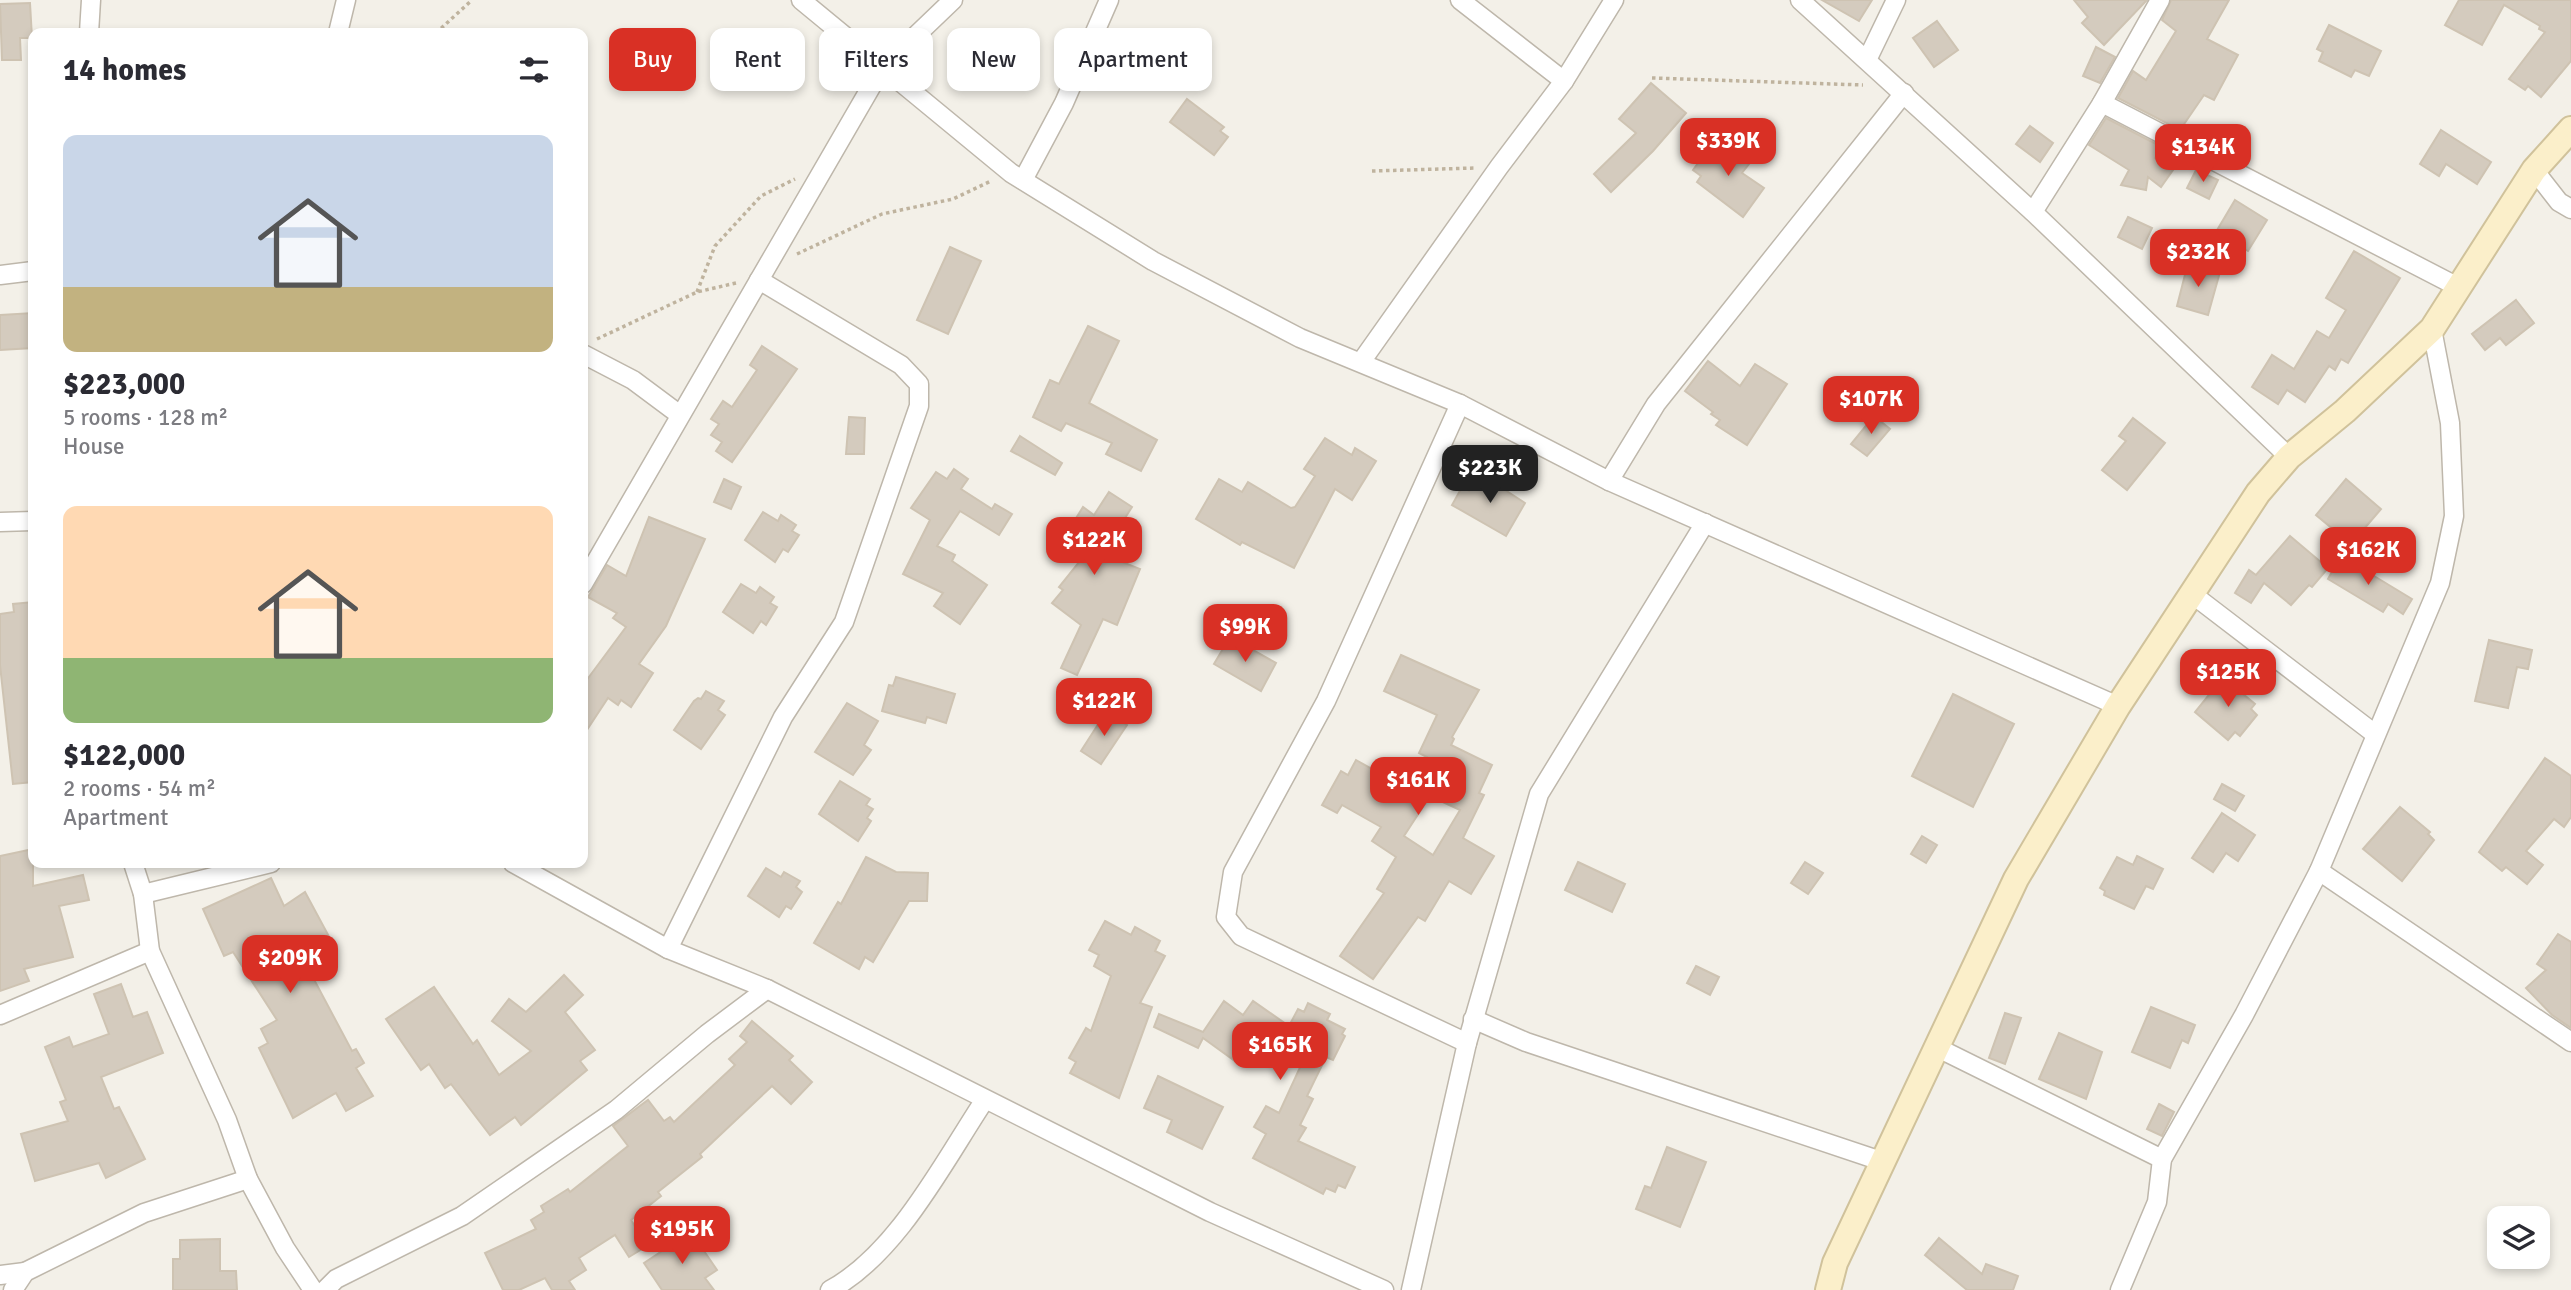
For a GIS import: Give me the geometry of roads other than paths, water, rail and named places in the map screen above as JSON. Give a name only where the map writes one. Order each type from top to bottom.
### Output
[{"type":"street","points":[[89,28],[91,0]]},
{"type":"street","points":[[339,28],[345,0]]},
{"type":"street","points":[[801,0],[834,28]]},
{"type":"street","points":[[924,28],[953,0]]},
{"type":"street","points":[[1017,177],[1064,103],[1109,0]]},
{"type":"street","points":[[1460,0],[1564,81]]},
{"type":"street","points":[[1361,362],[1499,167],[1564,81],[1614,0]]},
{"type":"street","points":[[1800,0],[2033,212],[2289,457]]},
{"type":"street","points":[[1867,60],[1896,0]]},
{"type":"street","points":[[2033,212],[2102,103],[2160,0]]},
{"type":"street","points":[[1609,481],[1656,404],[1901,90]]},
{"type":"street","points":[[588,575],[868,91]]},
{"type":"street","points":[[910,91],[1017,177],[1153,261],[1300,338],[1460,404],[1609,481],[2118,706]]},
{"type":"street","points":[[2102,103],[2460,288]]},
{"type":"street","points":[[1828,1290],[1836,1263],[2017,879],[2118,706],[2258,493],[2289,457],[2345,411],[2432,329],[2534,170],[2571,129]]},
{"type":"street","points":[[2534,170],[2559,202],[2571,209]]},
{"type":"street","points":[[0,275],[28,272]]},
{"type":"street","points":[[668,949],[783,717],[844,622],[919,406],[919,384],[901,365],[763,274]]},
{"type":"street","points":[[2120,1290],[2157,1202],[2161,1159],[2244,1015],[2319,871],[2440,583],[2454,516],[2450,423],[2432,329]]},
{"type":"street","points":[[588,357],[633,380],[680,415]]},
{"type":"street","points":[[1460,404],[1326,701],[1233,872],[1226,917],[1241,936],[1467,1043]]},
{"type":"street","points":[[0,523],[28,521]]},
{"type":"street","points":[[1411,1290],[1473,1019],[1539,794],[1705,523]]},
{"type":"street","points":[[2192,594],[2375,734]]},
{"type":"street","points":[[135,868],[143,894],[150,951],[227,1120],[248,1179],[285,1248],[313,1290]]},
{"type":"street","points":[[143,894],[250,868]]},
{"type":"street","points":[[522,868],[668,949],[768,989],[985,1101],[1292,1251],[1384,1290]]},
{"type":"street","points":[[2319,871],[2571,1042]]},
{"type":"street","points":[[0,1015],[150,951]]},
{"type":"street","points":[[325,1290],[336,1279],[462,1216],[616,1110],[707,1034],[768,989]]},
{"type":"street","points":[[1473,1019],[1526,1042],[1884,1162]]},
{"type":"street","points":[[1936,1047],[2161,1159]]},
{"type":"street","points":[[830,1290],[849,1280],[891,1240],[985,1101]]},
{"type":"street","points":[[0,1275],[25,1272],[144,1213],[248,1179]]},
{"type":"street","points":[[13,1290],[25,1272]]}]
